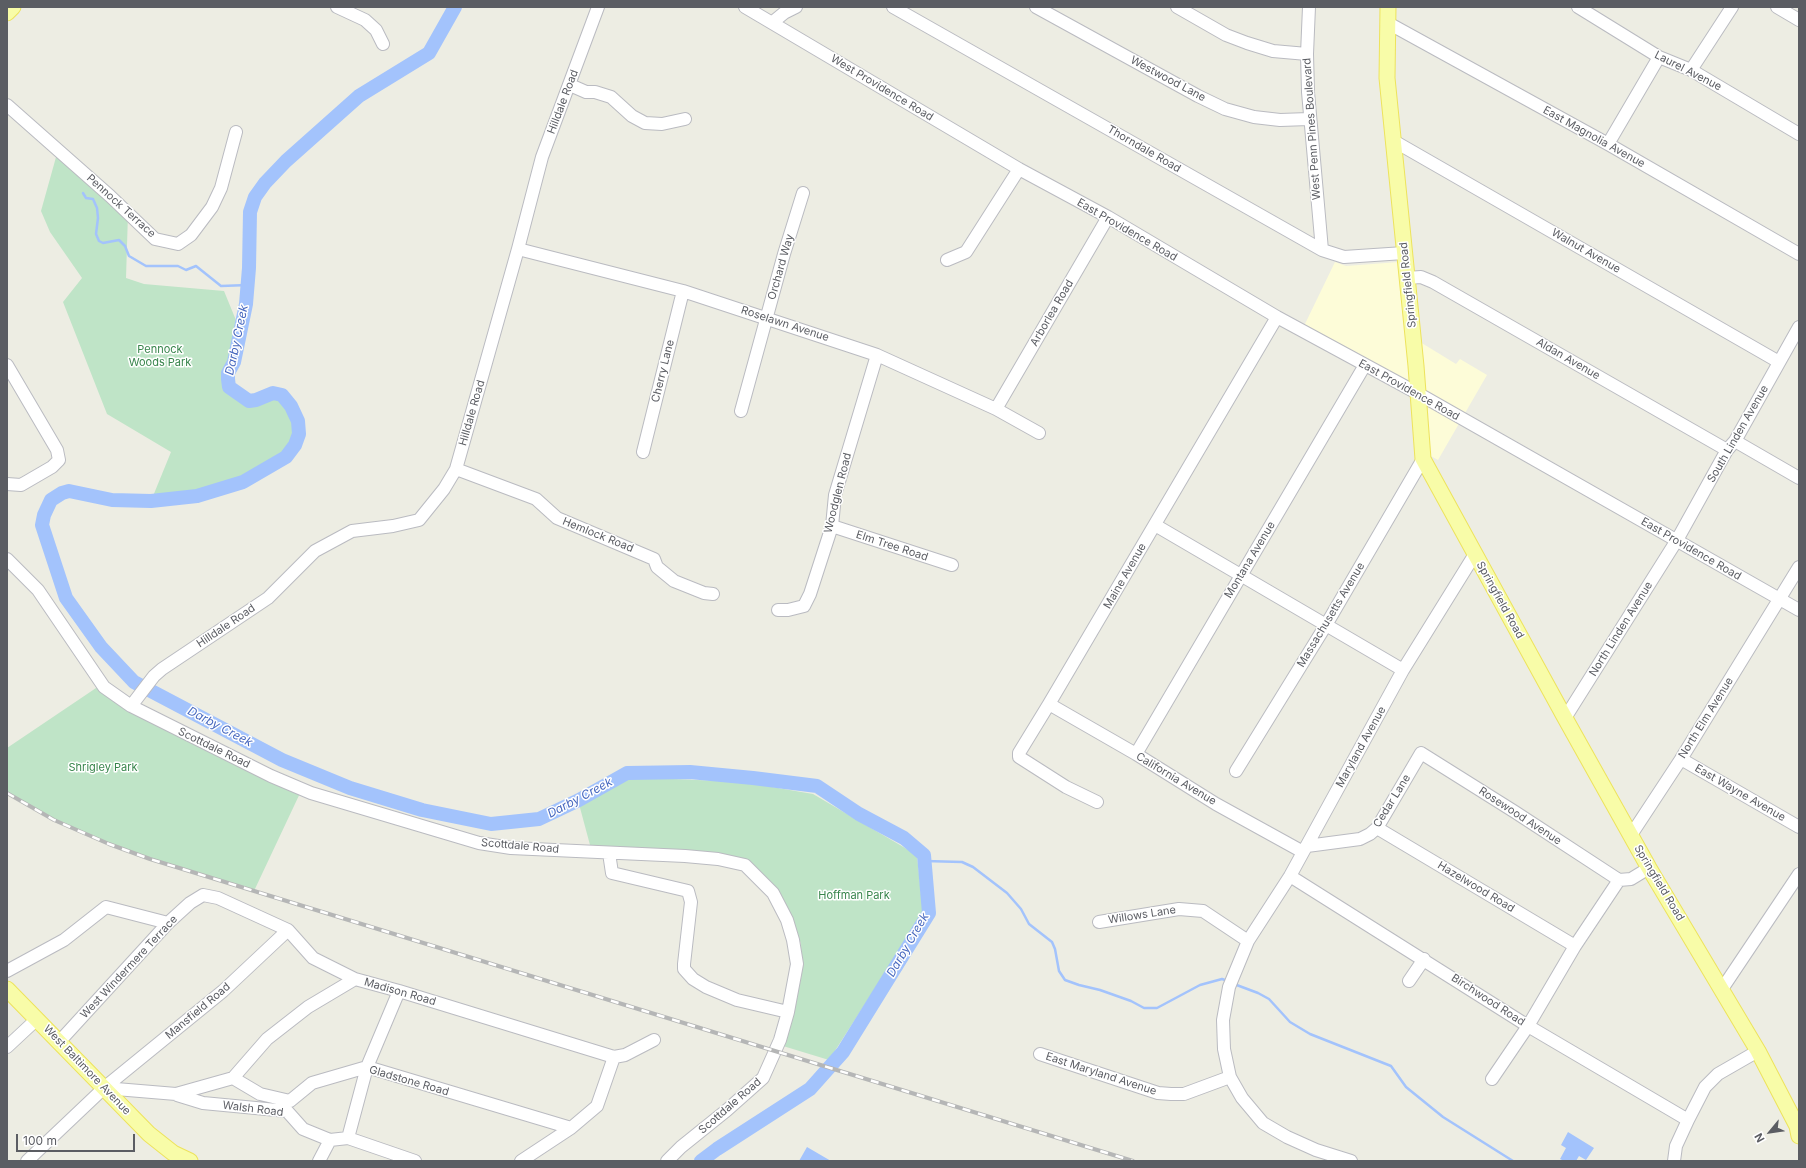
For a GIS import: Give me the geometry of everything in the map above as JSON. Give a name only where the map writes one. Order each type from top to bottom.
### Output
[{"type":"main road","points":[[7,13],[13,7]]},
{"type":"main road","name":"Springfield Road","points":[[1388,7],[1386,72],[1419,394],[1423,459],[1649,868],[1758,1051],[1797,1126],[1799,1136]]},
{"type":"main road","name":"West Baltimore Avenue","points":[[7,989],[149,1134],[173,1153],[190,1161]]},
{"type":"street","points":[[337,7],[365,20],[376,30],[383,44]]},
{"type":"street","name":"Hilldale Road","points":[[133,704],[154,676],[162,669],[268,598],[315,551],[352,531],[393,526],[419,520],[444,489],[456,469],[518,249],[542,157],[598,7]]},
{"type":"street","name":"West Providence Road","points":[[745,7],[1019,169]]},
{"type":"street","points":[[772,22],[784,13],[796,7]]},
{"type":"street","name":"Thorndale Road","points":[[893,7],[1322,250],[1344,257],[1404,253]]},
{"type":"street","name":"Westwood Lane","points":[[1036,7],[1198,96],[1225,109],[1254,117],[1309,120]]},
{"type":"street","points":[[1177,7],[1226,34],[1247,43],[1273,51],[1307,54]]},
{"type":"street","name":"West Penn Pines Boulevard","points":[[1309,7],[1307,54],[1309,120],[1322,250]]},
{"type":"street","name":"Laurel Avenue","points":[[1578,7],[1659,57],[1691,70],[1799,134]]},
{"type":"street","points":[[1691,70],[1732,7]]},
{"type":"street","points":[[1777,7],[1799,20]]},
{"type":"street","name":"East Magnolia Avenue","points":[[1388,23],[1608,144],[1799,254]]},
{"type":"street","points":[[1608,144],[1659,57]]},
{"type":"street","points":[[570,84],[586,92],[595,92],[611,97],[632,116],[645,123],[662,124],[684,119]]},
{"type":"street","name":"Pennock Terrace","points":[[7,105],[110,196],[155,239],[178,244],[191,235],[212,207],[221,188],[236,132]]},
{"type":"street","name":"Walnut Avenue","points":[[1392,140],[1779,362]]},
{"type":"street","points":[[947,260],[966,252],[1019,169]]},
{"type":"street","name":"East Providence Road","points":[[1019,169],[1108,217],[1277,317],[1419,394],[1799,610]]},
{"type":"street","name":"Orchard Way","points":[[741,411],[784,254],[803,193]]},
{"type":"street","name":"Arborlea Road","points":[[996,409],[1108,217]]},
{"type":"street","name":"Roselawn Avenue","points":[[518,249],[683,291],[877,355],[996,409],[1039,433]]},
{"type":"street","name":"Aldan Avenue","points":[[1407,278],[1421,277],[1433,282],[1731,445],[1799,478]]},
{"type":"street","name":"Cherry Lane","points":[[643,452],[683,291]]},
{"type":"street","name":"Maine Avenue","points":[[1097,802],[1066,787],[1019,757],[1019,753],[1277,317]]},
{"type":"street","name":"South Linden Avenue","points":[[1677,540],[1779,362],[1794,347],[1799,327]]},
{"type":"street","name":"Woodglen Road","points":[[778,610],[788,610],[804,606],[810,594],[832,526],[836,495],[877,355]]},
{"type":"street","points":[[7,365],[57,450],[59,460],[52,467],[21,485],[7,484]]},
{"type":"street","name":"Montana Avenue","points":[[1136,754],[1365,365]]},
{"type":"street","name":"Massachusetts Avenue","points":[[1236,770],[1326,625],[1423,459]]},
{"type":"street","name":"Hemlock Road","points":[[456,469],[536,499],[557,518],[654,559],[657,567],[674,581],[704,593],[713,594]]},
{"type":"street","points":[[1155,525],[1403,670]]},
{"type":"street","name":"Elm Tree Road","points":[[832,526],[952,565]]},
{"type":"street","name":"North Linden Avenue","points":[[1565,718],[1677,540]]},
{"type":"street","name":"Maryland Avenue","points":[[1351,1161],[1316,1150],[1287,1137],[1263,1123],[1242,1098],[1230,1077],[1224,1049],[1223,1020],[1229,987],[1248,941],[1290,876],[1403,670],[1475,554]]},
{"type":"street","name":"Scottdale Road","points":[[7,558],[38,590],[104,687],[250,766],[311,792],[479,843],[511,848],[610,852],[718,859],[744,864],[773,893],[787,920],[793,940],[797,964],[788,1012],[780,1040],[762,1078],[727,1110],[681,1147],[667,1161]]},
{"type":"street","name":"North Elm Avenue","points":[[1631,835],[1681,759],[1799,567]]},
{"type":"street","name":"California Avenue","points":[[1049,704],[1136,754],[1216,804],[1305,849]]},
{"type":"street","name":"Cedar Lane","points":[[1305,849],[1360,839],[1370,834],[1377,828],[1421,753]]},
{"type":"street","name":"Rosewood Avenue","points":[[1421,753],[1619,880]]},
{"type":"street","name":"East Wayne Avenue","points":[[1681,759],[1799,827]]},
{"type":"street","name":"Hazelwood Road","points":[[1377,828],[1575,946]]},
{"type":"street","points":[[610,852],[612,873],[688,890],[691,902],[684,969],[693,979],[706,987],[737,1000],[788,1012]]},
{"type":"street","points":[[1492,1079],[1528,1026],[1575,946],[1619,880],[1631,879],[1649,868]]},
{"type":"street","points":[[1722,989],[1799,874]]},
{"type":"street","name":"Birchwood Road","points":[[1290,876],[1424,959],[1528,1026],[1688,1120]]},
{"type":"street","name":"West Windermere Terrace","points":[[59,1042],[168,923],[190,903],[203,895]]},
{"type":"street","name":"Madison Road","points":[[203,895],[218,898],[288,930],[313,958],[355,979],[614,1057]]},
{"type":"street","points":[[7,971],[64,940],[106,907],[168,923]]},
{"type":"street","name":"Willows Lane","points":[[1099,922],[1179,909],[1203,911],[1248,941]]},
{"type":"street","name":"Mansfield Road","points":[[27,1161],[104,1088],[223,991],[288,930]]},
{"type":"street","points":[[1409,981],[1424,959]]},
{"type":"street","points":[[104,1088],[176,1094],[200,1089],[233,1078],[267,1039],[308,1007],[355,979]]},
{"type":"street","points":[[348,1138],[367,1068],[399,991]]},
{"type":"street","points":[[7,1047],[37,1019]]},
{"type":"street","points":[[521,1161],[571,1128],[597,1106],[614,1057],[624,1055],[654,1040]]},
{"type":"street","points":[[1674,1161],[1676,1146],[1705,1087],[1718,1074],[1758,1051]]},
{"type":"street","name":"East Maryland Avenue","points":[[1040,1054],[1158,1093],[1184,1094],[1230,1077]]},
{"type":"street","name":"Gladstone Road","points":[[289,1106],[312,1083],[367,1068],[571,1128]]},
{"type":"street","points":[[233,1078],[260,1094],[289,1106]]},
{"type":"street","name":"Walsh Road","points":[[176,1094],[203,1103],[289,1106],[304,1129],[330,1140],[348,1138],[415,1161]]},
{"type":"street","points":[[319,1161],[330,1140]]},
{"type":"shaded area","points":[[1335,262],[1346,266],[1399,262],[1407,334],[1456,364],[1460,359],[1487,375],[1438,460],[1429,455],[1428,408],[1408,382],[1304,326]]},
{"type":"green space","name":"Pennock Woods Park","points":[[58,150],[128,213],[126,278],[144,284],[224,291],[240,330],[234,362],[228,373],[229,387],[249,401],[256,400],[273,393],[282,395],[291,406],[298,421],[299,434],[295,445],[286,457],[243,482],[226,488],[197,496],[151,501],[171,452],[107,414],[63,302],[82,278],[50,232],[41,211]]},
{"type":"green space","name":"Shrigley Park","points":[[102,684],[302,789],[254,891],[150,859],[109,844],[54,820],[7,793],[7,748]]},
{"type":"green space","name":"Hoffman Park","points":[[628,777],[743,782],[813,794],[917,855],[923,914],[829,1060],[783,1046],[795,1009],[802,973],[801,944],[794,923],[738,858],[590,845],[579,804]]},
{"type":"water","points":[[1568,1132],[1594,1148],[1586,1160],[1579,1156],[1576,1161],[1564,1161],[1560,1159],[1566,1148],[1561,1145]]},
{"type":"water","points":[[807,1147],[831,1161],[799,1161]]},
{"type":"waterway","name":"Darby Creek","points":[[455,7],[429,53],[359,96],[286,161],[265,183],[255,197],[250,212],[249,268],[246,304],[234,362],[228,373],[228,379],[229,387],[249,401],[256,400],[273,393],[282,395],[291,406],[298,421],[299,434],[295,445],[286,457],[243,482],[197,496],[151,501],[112,500],[69,491],[62,493],[51,500],[44,515],[42,525],[66,598],[101,647],[134,682],[282,760],[350,788],[422,810],[491,824],[539,819],[579,800],[627,773],[690,772],[753,778],[817,786],[859,814],[904,838],[924,855],[929,913],[843,1052],[810,1089],[701,1161]]},
{"type":"waterway","points":[[83,193],[86,198],[93,199],[97,208],[98,218],[96,234],[99,241],[103,243],[119,240],[125,246],[129,256],[146,266],[178,266],[186,270],[196,266],[221,286],[248,285]]},
{"type":"waterway","points":[[925,861],[962,862],[973,867],[1007,893],[1021,909],[1029,924],[1052,942],[1055,949],[1059,971],[1065,980],[1100,990],[1131,1001],[1144,1008],[1157,1008],[1200,985],[1222,979],[1228,981]]},
{"type":"waterway","points":[[1234,984],[1269,999],[1290,1022],[1310,1034],[1391,1066],[1406,1087],[1443,1117],[1513,1161]]},
{"type":"railway","points":[[7,793],[54,820],[109,844],[150,859],[1133,1161]]}]
